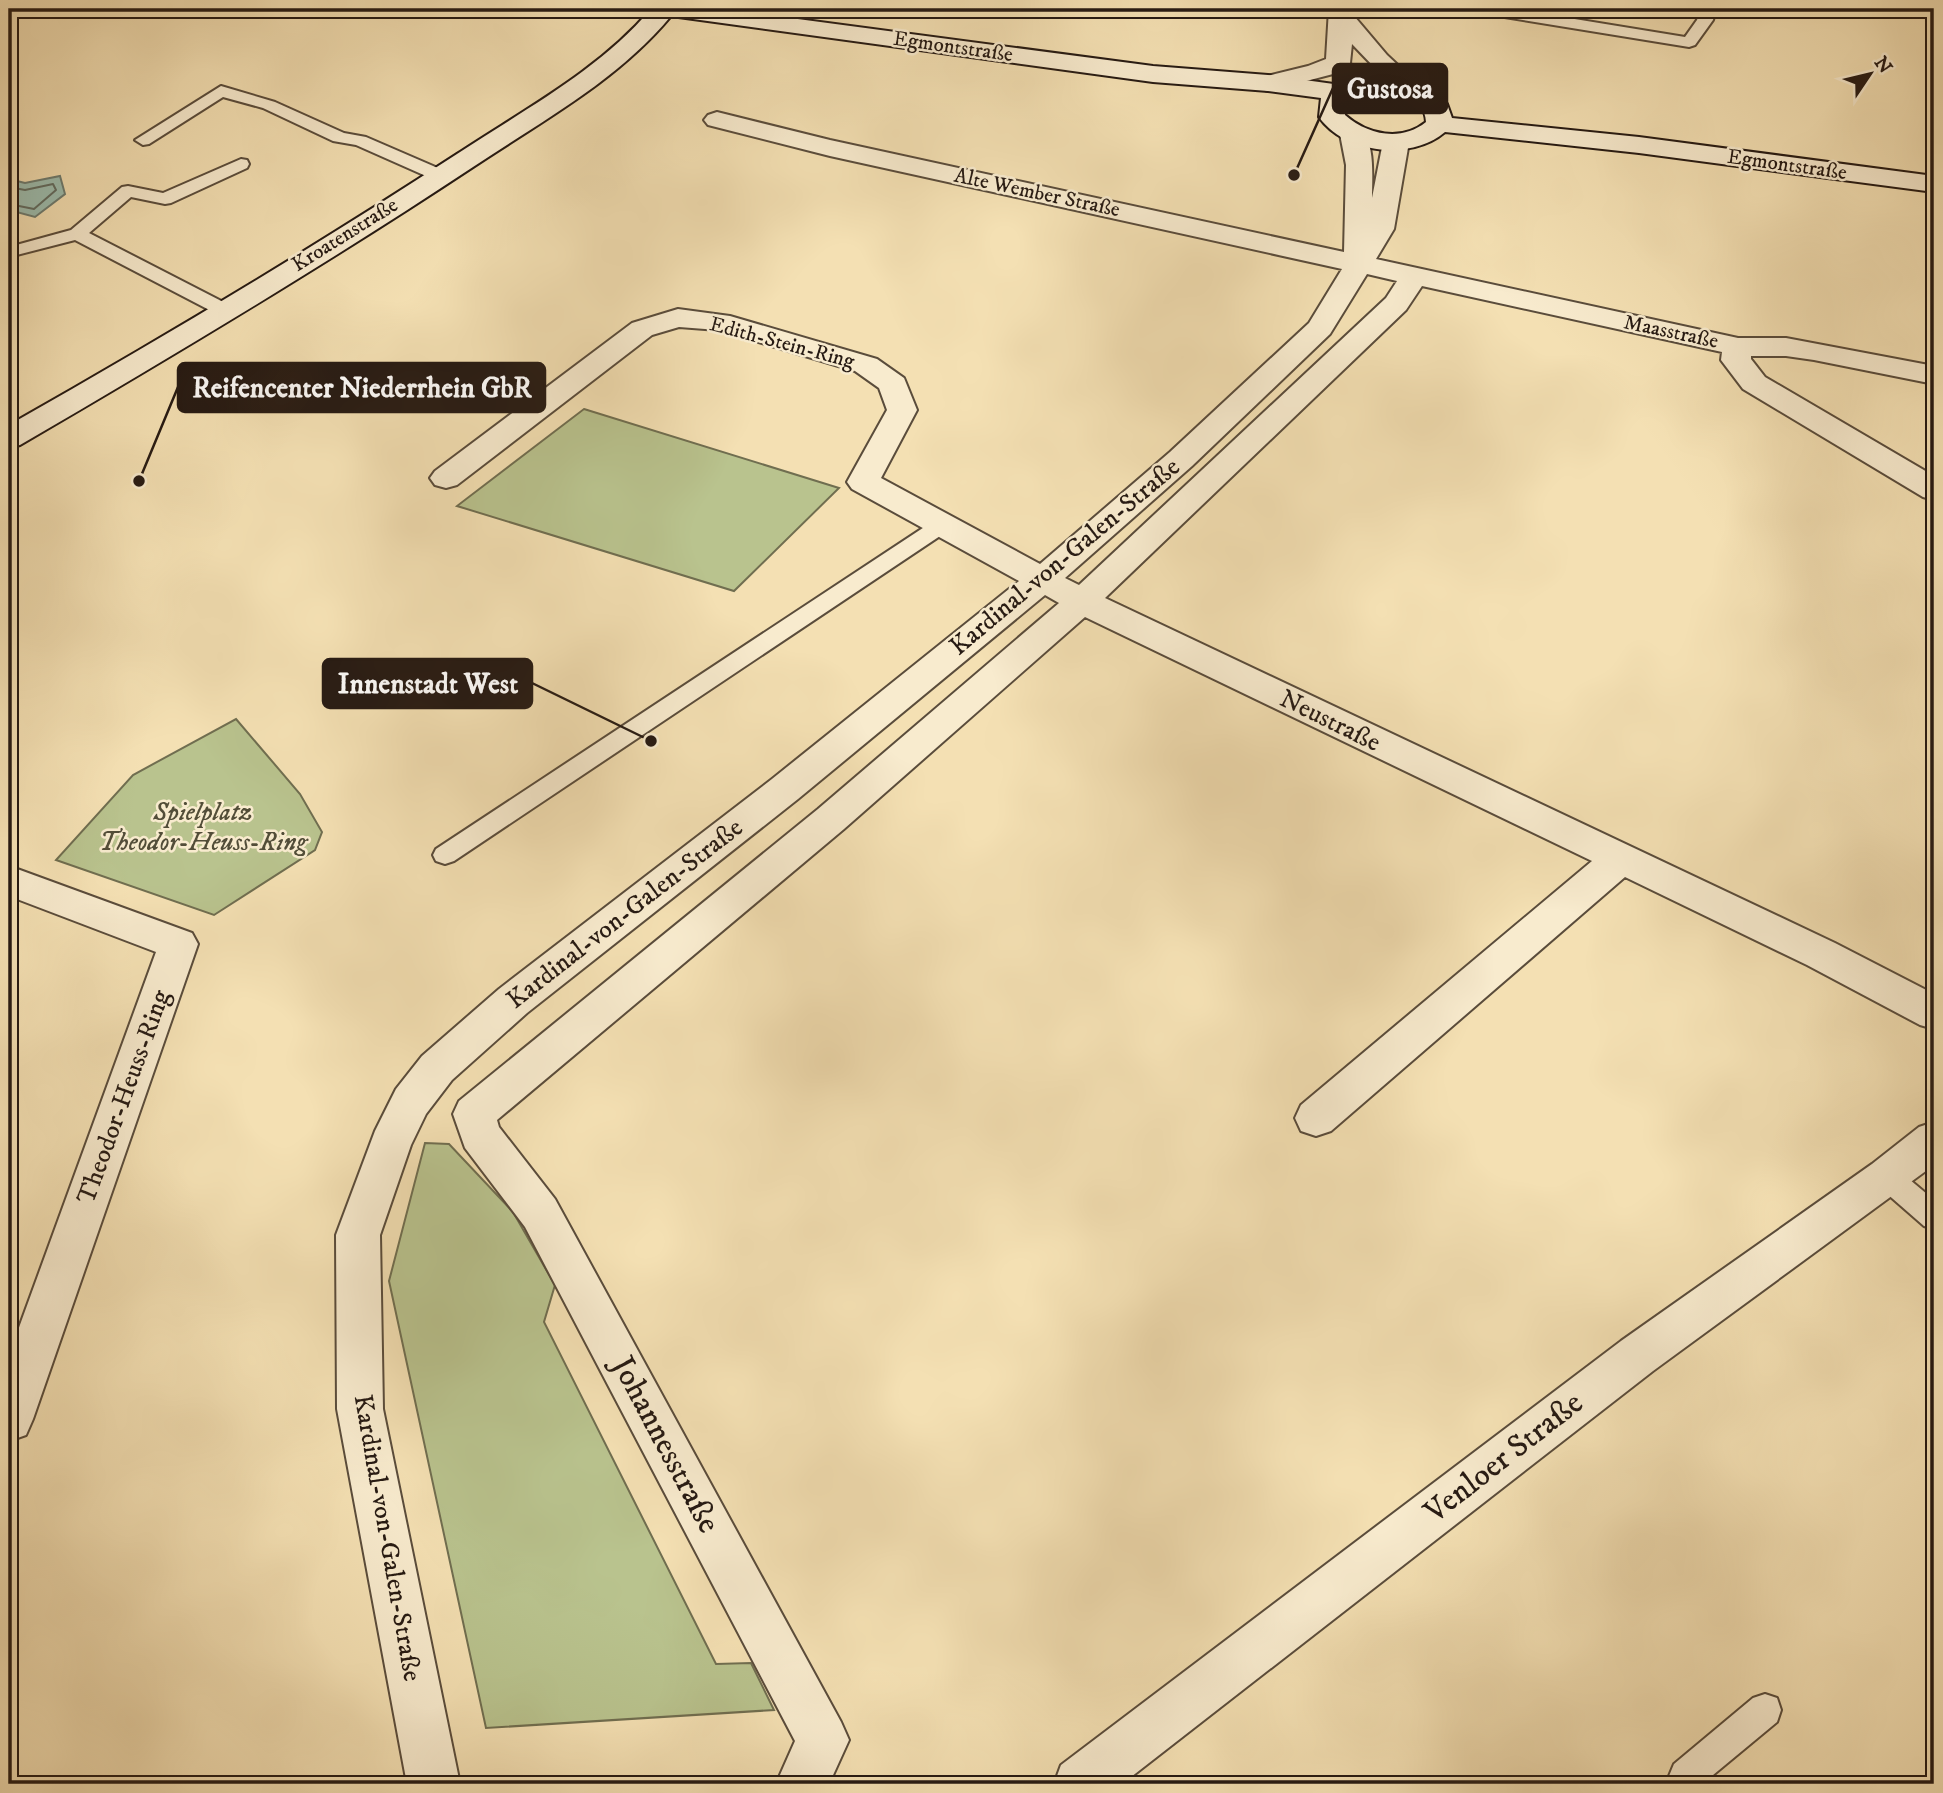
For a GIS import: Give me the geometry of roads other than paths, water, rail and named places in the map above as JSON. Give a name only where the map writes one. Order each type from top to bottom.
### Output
[{"type":"street","name":"Kroatenstraße","points":[[9,438],[225,310],[441,176],[617,58],[648,30],[664,9]]},
{"type":"street","name":"Egmontstraße","points":[[670,9],[1342,97]]},
{"type":"street","points":[[1342,13],[1378,60],[1409,89],[1425,97],[1438,115],[1424,136],[1396,142],[1374,140],[1353,134],[1340,126],[1342,97],[1338,64],[1342,13]]},
{"type":"street","points":[[1268,83],[1338,64]]},
{"type":"street","name":"Egmontstraße","points":[[1153,74],[1268,83],[1342,97]]},
{"type":"street","points":[[1342,97],[1391,86],[1409,89]]},
{"type":"street","name":"Egmontstraße","points":[[1438,115],[1934,184]]},
{"type":"street","name":"Alte Wember Straße","points":[[717,120],[830,148],[1358,262]]},
{"type":"street","name":"Kardinal-von-Galen-Straße","points":[[1353,134],[1359,165],[1358,262]]},
{"type":"street","name":"Kardinal-von-Galen-Straße","points":[[433,1784],[360,1409],[358,1236],[390,1144],[411,1102],[437,1068],[513,1001],[785,789],[1042,580],[1181,458],[1320,328],[1380,229],[1396,142]]},
{"type":"street","name":"Maasstraße","points":[[1358,262],[1414,277],[1565,307],[1738,347],[1737,360],[1754,383],[1934,490]]},
{"type":"street","name":"Kardinal-von-Galen-Straße","points":[[474,1114],[831,819],[1082,601],[1396,304],[1414,277]]},
{"type":"street","name":"Edith-Stein-Ring","points":[[446,478],[642,329],[678,318],[710,321],[866,365],[893,384],[902,410],[863,482],[1042,580]]},
{"type":"street","points":[[1738,347],[1786,347],[1934,375]]},
{"type":"street","name":"Neustraße","points":[[1042,580],[1619,860],[1821,954],[1934,1013]]},
{"type":"street","points":[[1316,1118],[1619,860]]},
{"type":"street","name":"Theodor-Heuss-Ring","points":[[9,881],[178,944],[9,1419]]},
{"type":"street","name":"Johannesstraße","points":[[474,1114],[480,1135],[540,1213],[822,1740],[802,1784]]},
{"type":"street","name":"Venloer Straße","points":[[1080,1784],[1637,1356],[1887,1177],[1934,1140]]},
{"type":"lane","points":[[1486,9],[1689,42],[1707,14]]},
{"type":"lane","points":[[143,140],[222,91],[269,105],[339,137],[360,141],[441,176]]},
{"type":"lane","points":[[9,252],[76,234],[128,191],[164,199],[241,164]]},
{"type":"lane","points":[[76,234],[225,310]]},
{"type":"lane","points":[[444,855],[942,525]]},
{"type":"lane","points":[[1887,1177],[1934,1217]]},
{"type":"lane","points":[[1692,1784],[1686,1776],[1765,1710]]},
{"type":"water","points":[[60,176],[65,194],[35,217],[9,210],[9,179],[25,183]]},
{"type":"place","name":"Gustosa","points":[[1294,175]]},
{"type":"place","name":"Reifencenter Niederrhein GbR","points":[[139,481]]},
{"type":"place","name":"Innenstadt West","points":[[651,741]]},
{"type":"park label","name":"Spielplatz Theodor-Heuss-Ring","points":[[203,827]]}]
